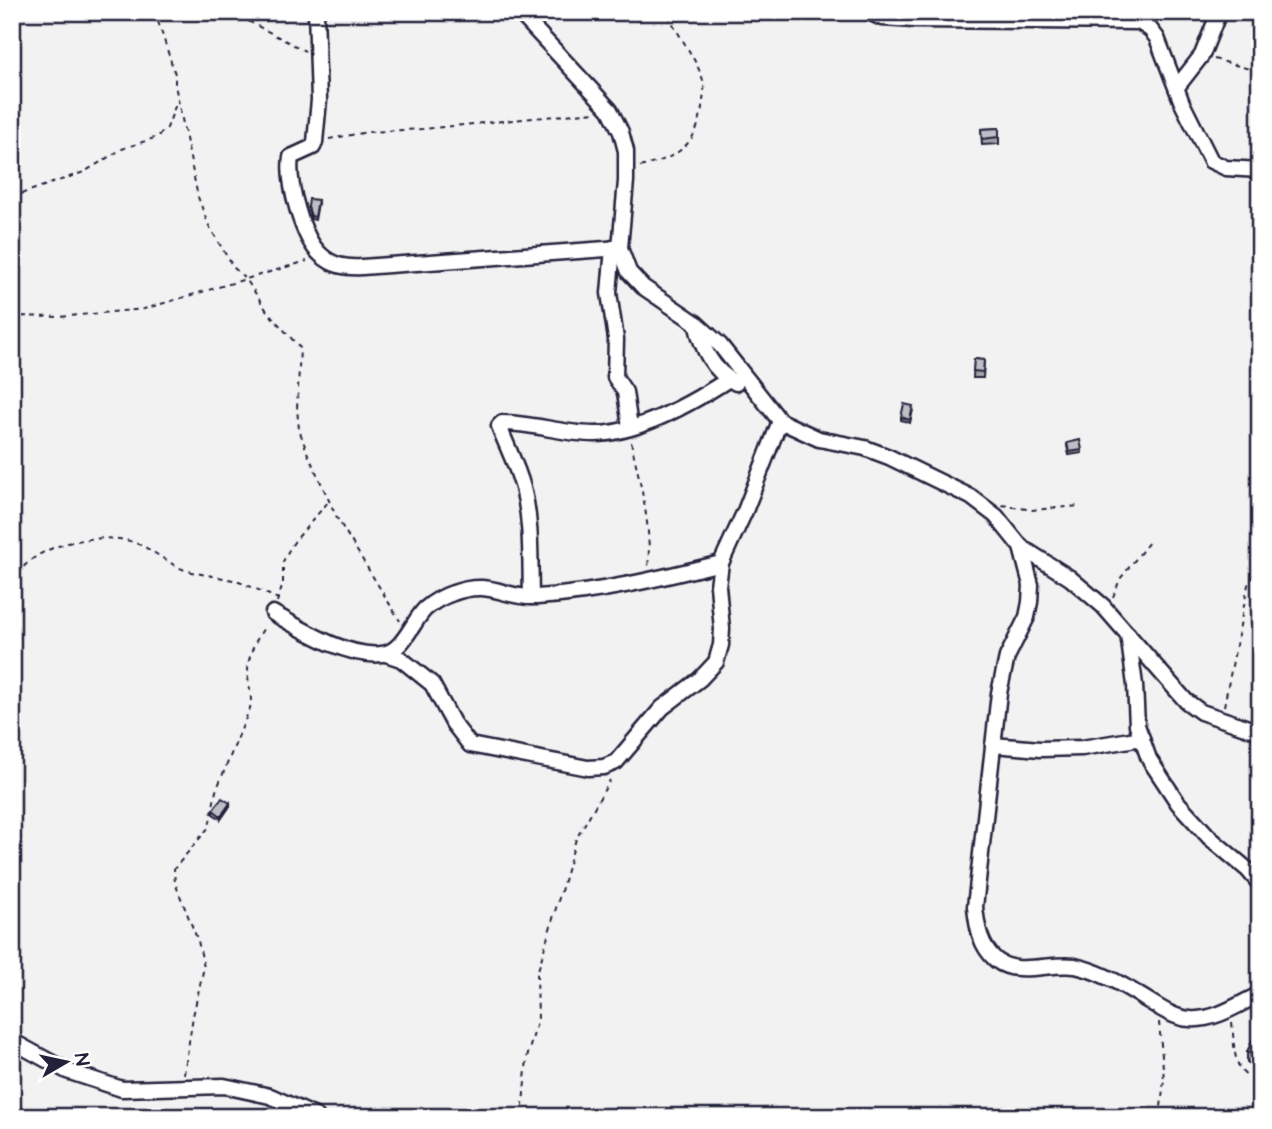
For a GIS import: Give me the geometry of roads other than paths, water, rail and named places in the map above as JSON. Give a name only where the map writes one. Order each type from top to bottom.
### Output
[{"type":"street","points":[[316,12],[319,100],[315,142],[313,148],[290,157],[290,177],[305,230],[320,255],[346,268],[617,248]]},
{"type":"street","points":[[519,12],[610,110],[621,132],[626,151],[626,171],[609,293],[616,339],[615,377],[625,392],[630,427]]},
{"type":"street","points":[[869,12],[882,18],[914,20],[1139,22],[1157,38],[1182,103],[1211,161],[1226,168],[1260,170]]},
{"type":"street","points":[[1177,88],[1202,55],[1219,12]]},
{"type":"street","points":[[617,248],[629,272],[643,287],[696,323],[720,345],[780,421],[819,439],[865,448],[889,457],[980,502],[1021,547],[1070,578],[1108,611],[1186,701],[1201,712],[1220,720],[1260,732]]},
{"type":"street","points":[[696,323],[710,362],[729,379],[757,393]]},
{"type":"street","points":[[531,597],[530,531],[524,490],[514,458],[499,426],[522,424],[593,434],[615,432],[668,414],[729,379]]},
{"type":"street","points":[[275,606],[304,632],[347,649],[386,654],[401,659],[432,684],[453,723],[470,745],[588,768],[604,767],[617,762],[662,708],[701,679],[716,662],[722,629],[718,586],[721,563],[745,511],[780,421]]},
{"type":"street","points":[[1021,547],[1031,585],[1030,602],[1027,617],[1007,657],[999,693],[975,907],[977,928],[983,944],[995,959],[1007,966],[1073,966],[1094,972],[1178,1017],[1193,1020],[1210,1017],[1260,994]]},
{"type":"street","points":[[386,654],[408,634],[425,609],[444,596],[462,590],[481,587],[531,597],[647,581],[721,563]]},
{"type":"street","points":[[1128,633],[1137,725],[1149,759],[1178,803],[1210,838],[1260,884]]},
{"type":"street","points":[[993,745],[1082,748],[1142,738]]},
{"type":"street","points":[[12,1041],[67,1071],[122,1089],[224,1086],[270,1096],[310,1115]]}]
